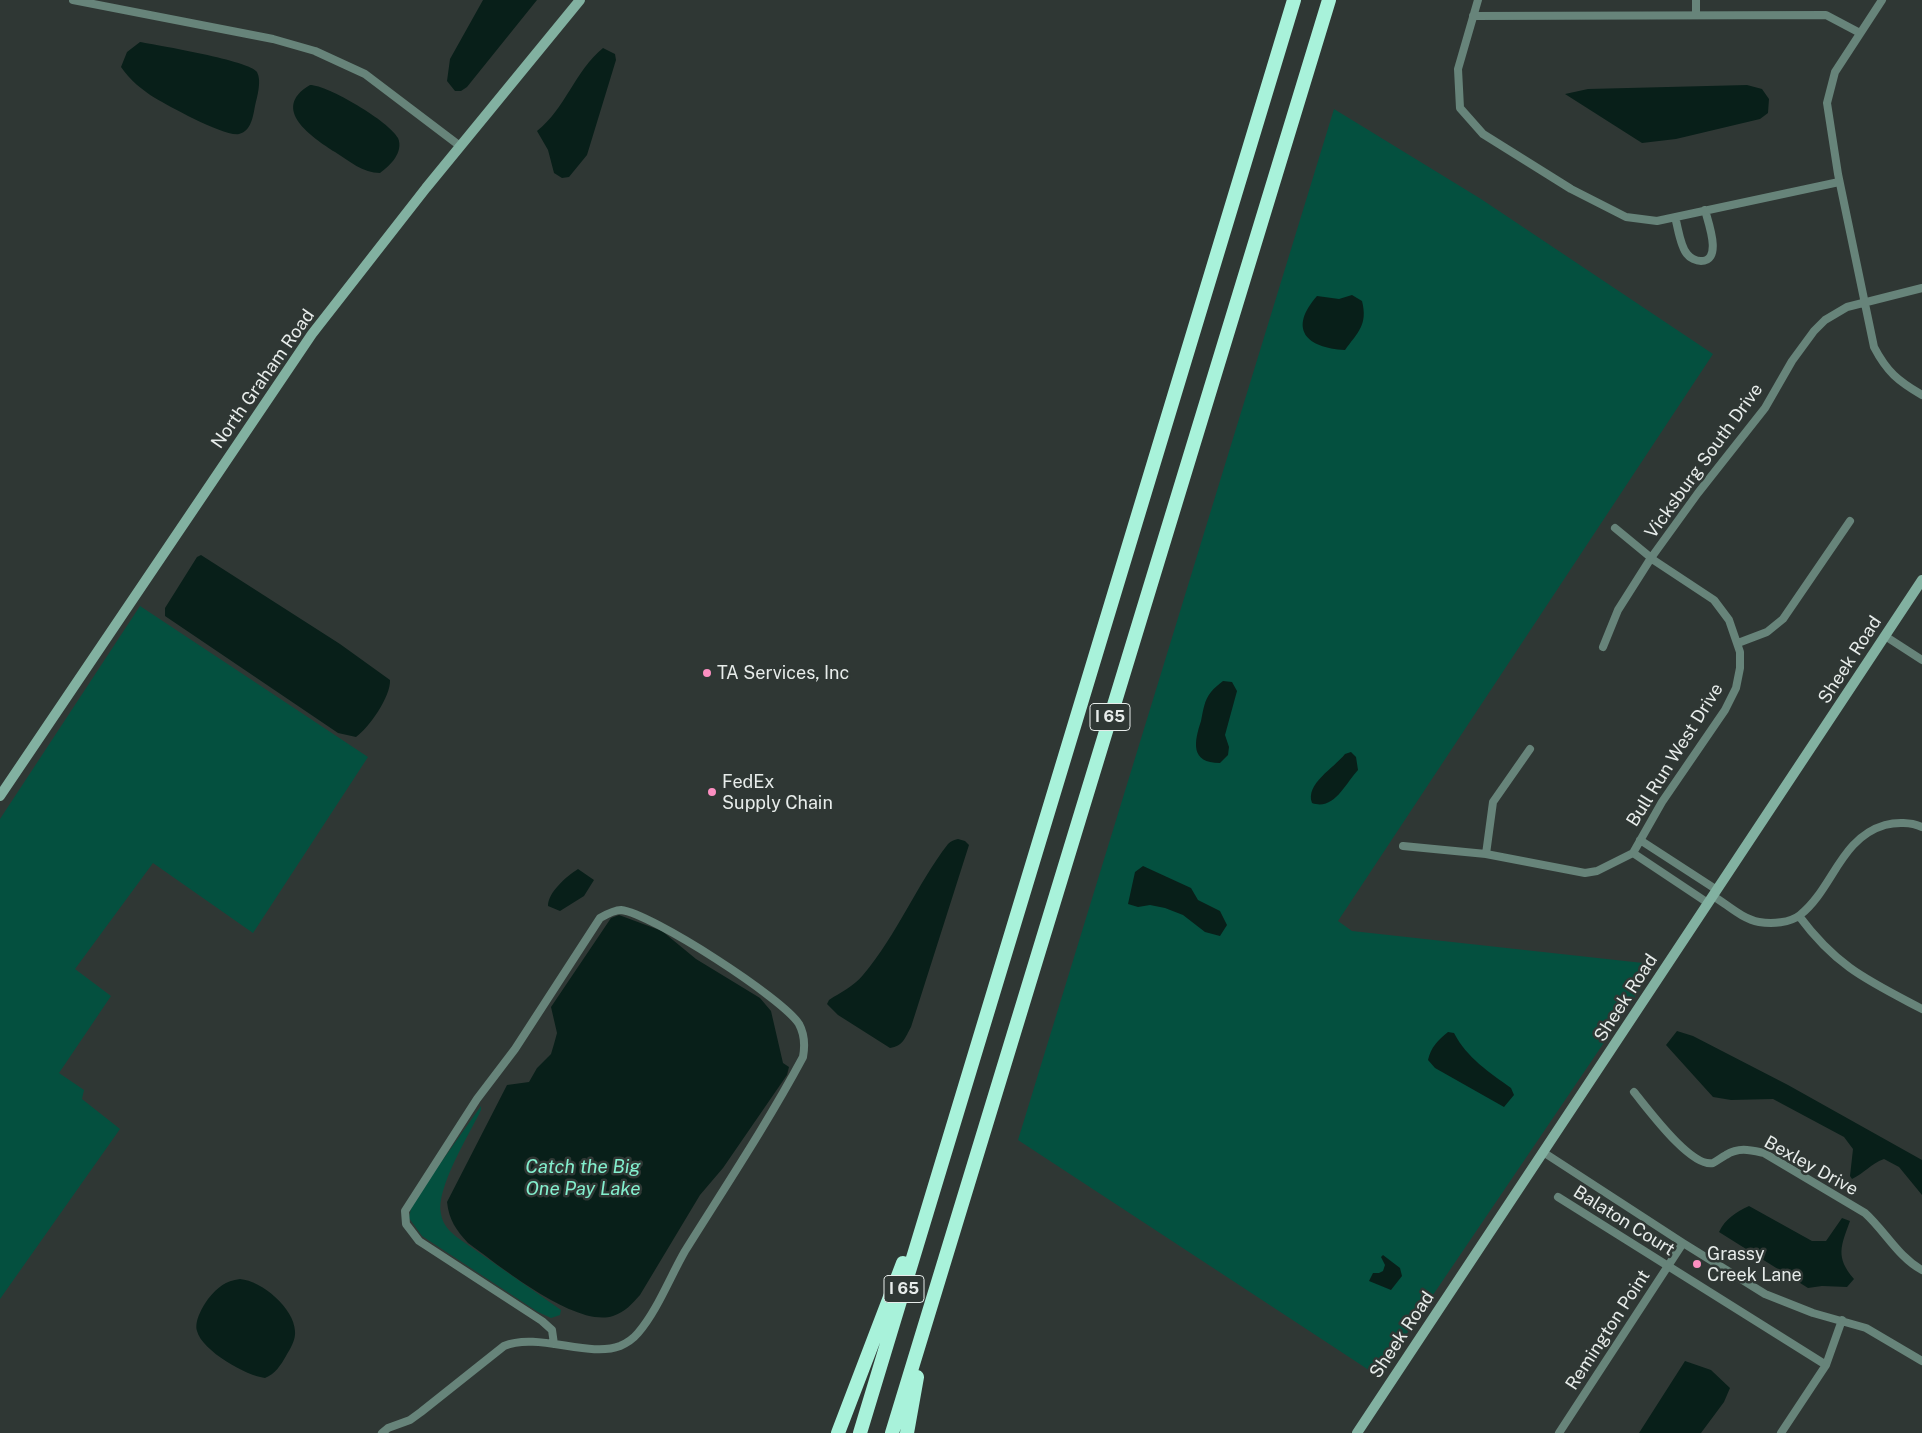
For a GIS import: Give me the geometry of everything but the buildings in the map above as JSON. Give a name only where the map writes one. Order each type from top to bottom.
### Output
[{"type":"highway","name":"I 65","points":[[860,1433],[1294,0]]},
{"type":"highway","name":"I 65","points":[[892,1433],[1328,0]]},
{"type":"highway","points":[[838,1433],[948,1145]]},
{"type":"highway","points":[[907,1433],[926,1323]]},
{"type":"street","points":[[73,0],[273,39],[315,51],[365,74],[460,146]]},
{"type":"street","name":"North Graham Road","points":[[0,796],[312,334],[460,146],[580,0]]},
{"type":"street","points":[[1478,0],[1458,68],[1460,108],[1483,134],[1571,189],[1626,217],[1657,221],[1839,182]]},
{"type":"street","points":[[1696,0],[1696,15]]},
{"type":"street","points":[[1882,0],[1835,72],[1827,103],[1839,182],[1874,347],[1884,366],[1902,383],[1922,395]]},
{"type":"street","points":[[1473,16],[1826,15],[1860,32]]},
{"type":"street","points":[[1675,216],[1686,253],[1693,259],[1702,262],[1710,258],[1713,243],[1705,210]]},
{"type":"street","name":"Vicksburg South Drive","points":[[1603,648],[1618,610],[1651,558],[1698,493],[1765,408],[1792,362],[1814,331],[1835,313],[1846,307],[1922,288]]},
{"type":"street","points":[[1738,643],[1767,632],[1783,619],[1850,521]]},
{"type":"street","name":"Bull Run West Drive","points":[[1615,528],[1651,558],[1714,600],[1729,620],[1738,643],[1740,668],[1736,688],[1725,710],[1662,802],[1633,853]]},
{"type":"street","name":"Sheek Road","points":[[1357,1433],[1922,580]]},
{"type":"street","points":[[1885,636],[1922,660]]},
{"type":"street","points":[[1486,854],[1494,802],[1530,749]]},
{"type":"street","points":[[1640,840],[1713,896],[1744,917],[1758,922],[1782,922],[1799,916],[1821,889],[1844,855],[1867,832],[1892,823],[1906,823],[1922,827]]},
{"type":"street","points":[[1403,846],[1486,854],[1584,872],[1597,871],[1633,853],[1713,896]]},
{"type":"street","points":[[382,1433],[388,1428],[410,1420],[504,1346],[516,1341],[554,1344],[612,1348],[630,1341],[639,1332],[677,1265],[770,1116],[803,1057],[805,1047],[804,1036],[799,1024],[782,1006],[660,925],[620,910],[610,912],[600,918],[515,1049],[477,1099],[405,1211],[406,1224],[419,1241],[542,1321],[552,1330],[554,1344]]},
{"type":"street","points":[[1799,916],[1816,940],[1846,967],[1922,1010]]},
{"type":"street","name":"Bexley Drive","points":[[1634,1092],[1690,1156],[1702,1163],[1713,1162],[1734,1150],[1747,1149],[1764,1153],[1865,1213],[1914,1266],[1922,1270]]},
{"type":"street","points":[[1543,1152],[1683,1243],[1766,1294],[1793,1306],[1866,1328],[1922,1361]]},
{"type":"street","name":"Balaton Court","points":[[1558,1197],[1826,1365]]},
{"type":"street","name":"Remington Point","points":[[1559,1433],[1683,1243]]},
{"type":"street","points":[[1781,1433],[1826,1365],[1842,1320]]},
{"type":"green space","points":[[1334,109],[1481,199],[1713,354],[1338,921],[1352,931],[1652,964],[1639,991],[1378,1376],[1018,1140]]},
{"type":"green space","points":[[140,606],[368,757],[253,933],[153,863],[75,969],[111,996],[59,1073],[84,1090],[82,1099],[120,1129],[0,1299],[0,819]]},
{"type":"green space","points":[[481,1106],[481,1110],[455,1161],[443,1190],[441,1214],[443,1221],[458,1238],[561,1310],[560,1315],[551,1318],[538,1312],[422,1236],[409,1218],[412,1203]]},
{"type":"water","points":[[483,0],[537,0],[467,87],[461,91],[455,91],[447,81],[450,59]]},
{"type":"water","points":[[140,42],[222,58],[239,63],[257,72],[259,80],[258,94],[249,127],[239,134],[222,131],[184,114],[141,88],[121,67],[127,52]]},
{"type":"water","points":[[603,48],[615,54],[616,60],[587,155],[569,177],[562,178],[554,173],[548,150],[537,131],[555,112],[593,57]]},
{"type":"water","points":[[310,85],[330,91],[358,105],[393,131],[398,138],[399,148],[398,153],[388,167],[380,173],[362,169],[326,146],[307,131],[294,113],[294,104],[298,94]]},
{"type":"water","points":[[1747,85],[1762,89],[1769,99],[1768,113],[1760,119],[1676,139],[1642,143],[1565,94],[1588,89]]},
{"type":"water","points":[[1352,295],[1362,301],[1364,316],[1361,328],[1345,350],[1331,348],[1311,341],[1303,327],[1304,318],[1308,308],[1317,296],[1339,299]]},
{"type":"water","points":[[201,555],[340,644],[390,680],[383,703],[361,733],[356,737],[338,733],[165,616],[165,608],[197,557]]},
{"type":"water","points":[[1223,681],[1232,682],[1237,691],[1225,735],[1229,747],[1228,755],[1220,763],[1203,759],[1199,755],[1196,744],[1207,699]]},
{"type":"water","points":[[1351,752],[1356,757],[1358,770],[1344,789],[1327,803],[1312,803],[1311,796],[1316,783],[1345,754]]},
{"type":"water","points":[[958,839],[965,841],[969,845],[911,1027],[901,1043],[890,1048],[838,1015],[827,1004],[829,1000],[859,979],[875,960],[937,859],[948,844]]},
{"type":"water","points":[[1143,866],[1191,888],[1198,900],[1220,911],[1227,925],[1220,936],[1205,932],[1183,915],[1165,908],[1150,905],[1138,907],[1128,904],[1135,872]]},
{"type":"water","points":[[578,869],[594,880],[584,896],[560,911],[548,906],[551,895],[555,890]]},
{"type":"water","name":"Catch the Big One Pay Lake","points":[[619,915],[662,931],[696,959],[760,998],[771,1011],[783,1063],[789,1067],[787,1075],[723,1168],[700,1195],[640,1295],[621,1312],[613,1316],[597,1317],[579,1313],[538,1292],[468,1243],[454,1224],[449,1214],[447,1202],[507,1085],[529,1082],[537,1068],[551,1054],[557,1033],[551,1007],[611,918]]},
{"type":"water","points":[[1677,1031],[1693,1036],[1788,1085],[1922,1160],[1922,1195],[1899,1167],[1884,1159],[1852,1179],[1850,1176],[1853,1149],[1844,1137],[1773,1099],[1731,1100],[1713,1097],[1666,1045]]},
{"type":"water","points":[[1448,1032],[1454,1033],[1472,1057],[1511,1088],[1514,1095],[1504,1107],[1435,1068],[1428,1060],[1435,1044]]},
{"type":"water","points":[[1749,1206],[1812,1241],[1826,1241],[1842,1218],[1850,1221],[1842,1245],[1842,1258],[1854,1279],[1847,1287],[1822,1286],[1808,1288],[1719,1232],[1731,1216]]},
{"type":"water","points":[[1383,1255],[1400,1268],[1402,1276],[1391,1290],[1369,1281],[1373,1273],[1383,1271],[1385,1265],[1381,1257]]},
{"type":"water","points":[[240,1279],[249,1281],[267,1290],[283,1305],[293,1322],[295,1334],[291,1347],[277,1369],[265,1378],[247,1373],[226,1361],[207,1346],[197,1331],[198,1318],[208,1299],[222,1285]]},
{"type":"water","points":[[1685,1361],[1711,1370],[1730,1388],[1724,1402],[1701,1433],[1639,1433]]},
{"type":"place","name":"TA Services, Inc","points":[[707,673]]},
{"type":"place","name":"FedEx Supply Chain","points":[[712,792]]},
{"type":"place","name":"Grassy Creek Lane","points":[[1697,1264]]}]
